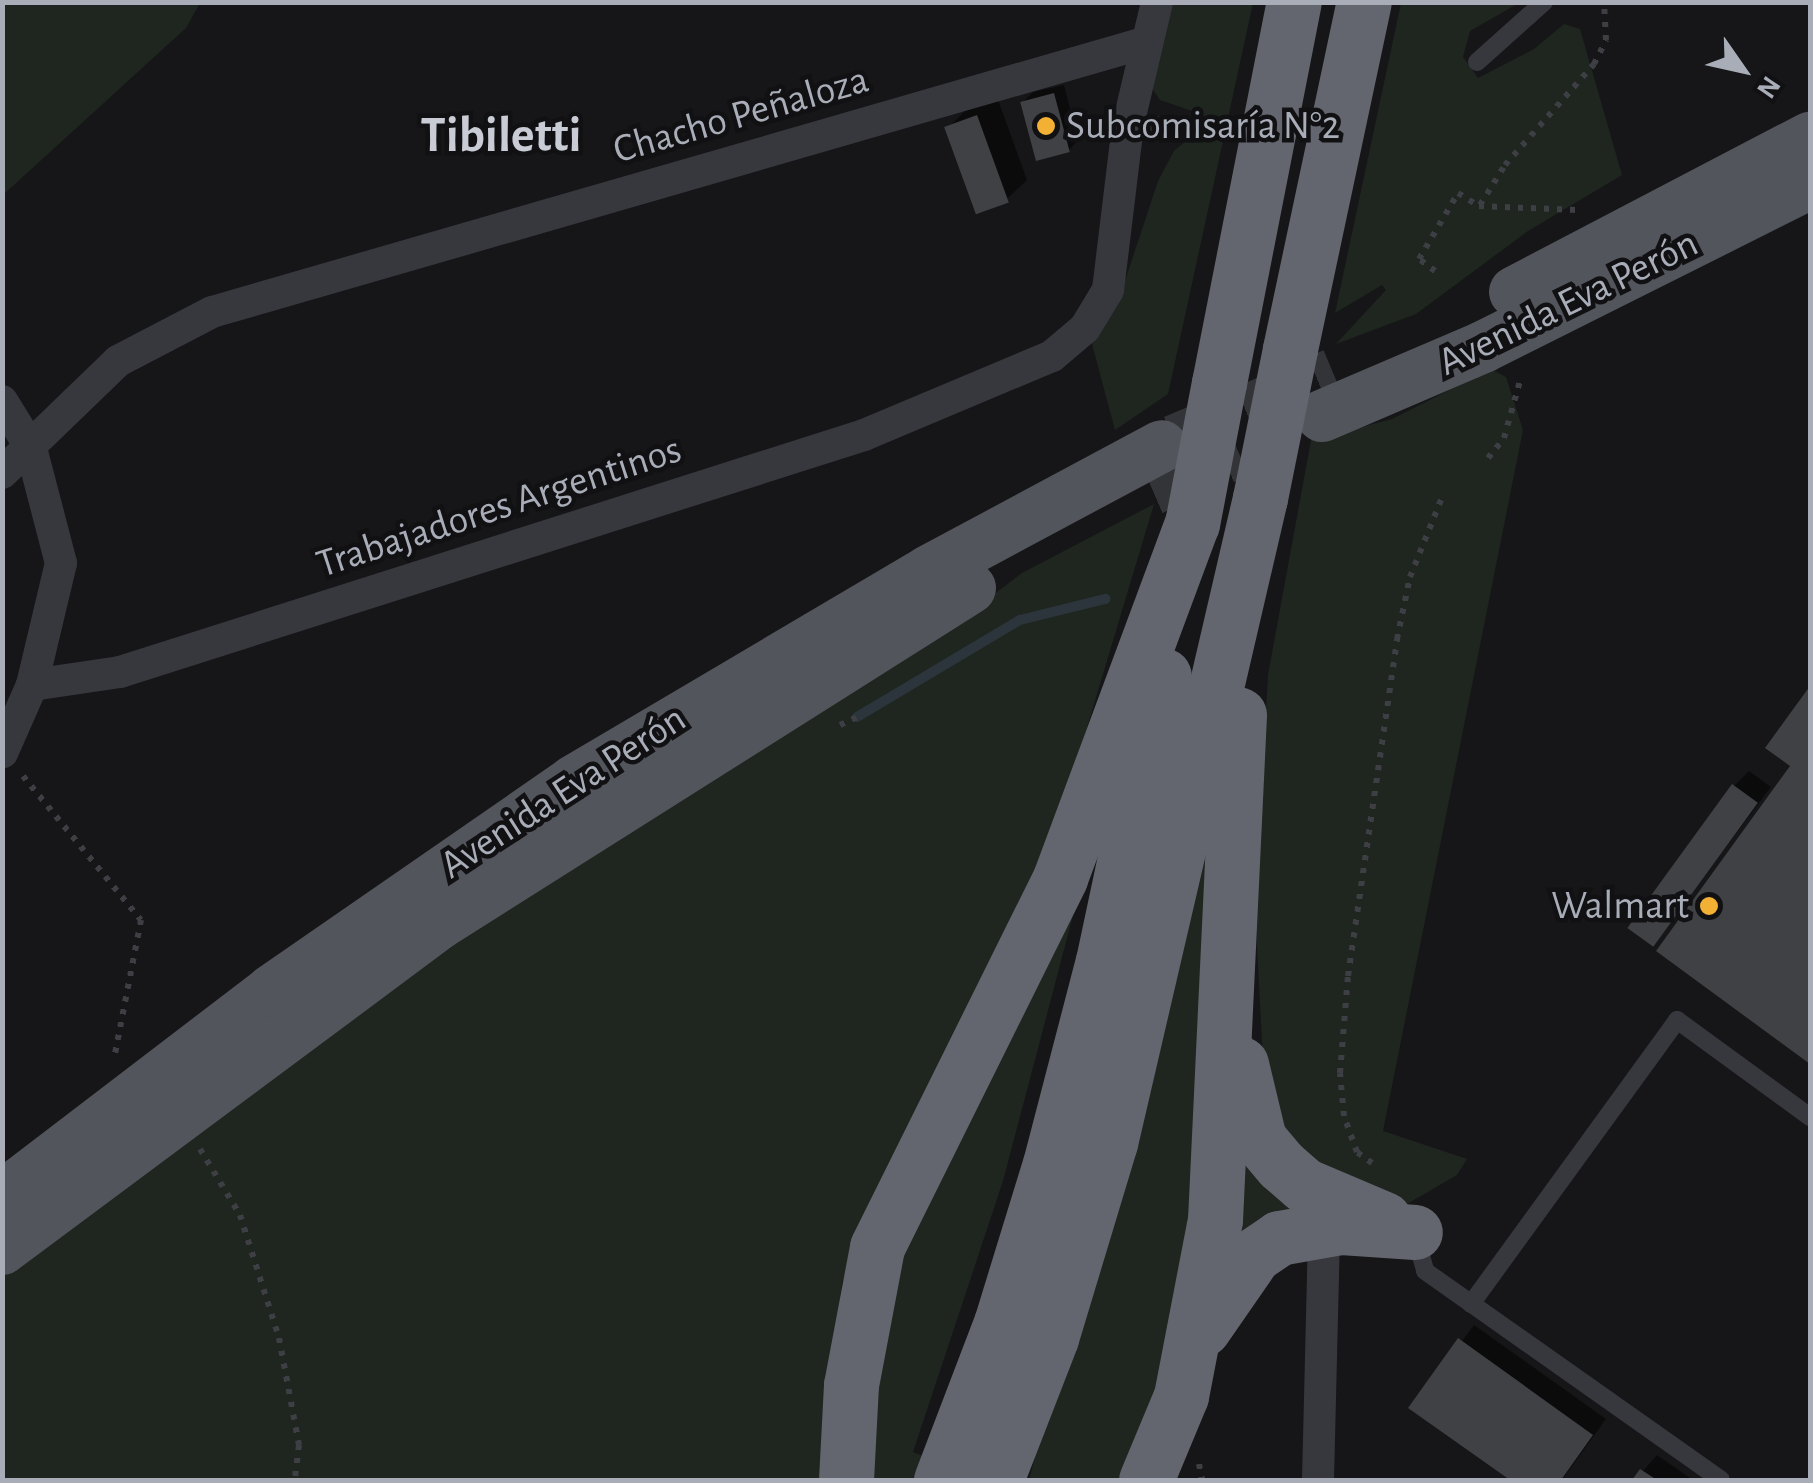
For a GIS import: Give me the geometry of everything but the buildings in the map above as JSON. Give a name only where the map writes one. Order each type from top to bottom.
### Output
[{"type":"highway","points":[[996,1480],[998,1405],[1050,1164],[1103,962],[1294,2]]},
{"type":"highway","points":[[941,1480],[998,1405],[1110,1143],[1260,498],[1315,380],[1364,2]]},
{"type":"highway","points":[[1162,1480],[1215,1220],[1230,977],[1235,780],[1260,498]]},
{"type":"highway","points":[[846,1480],[850,1385],[877,1247],[1060,878],[1192,524]]},
{"type":"highway","points":[[1230,977],[1246,1104],[1259,1138],[1304,1186],[1415,1232]]},
{"type":"highway","points":[[1146,1480],[1181,1396],[1202,1329],[1254,1255],[1279,1238],[1324,1229],[1415,1232]]},
{"type":"main road","name":"Avenida Eva Perón","points":[[1315,380],[1489,305],[1810,138]]},
{"type":"main road","name":"Avenida Eva Perón","points":[[1315,380],[1483,347],[1810,184]]},
{"type":"main road","name":"Avenida Eva Perón","points":[[2,1197],[271,992],[574,781],[929,571],[1157,468],[1016,560],[604,814],[290,1029],[2,1249]]},
{"type":"street","name":"Trabajadores Argentinos","points":[[32,685],[120,672],[864,436],[1052,356],[1085,328],[1108,290],[1128,125],[1157,2]]},
{"type":"street","name":"Chacho Peñaloza","points":[[2,473],[118,361],[212,312],[1147,42]]},
{"type":"street","points":[[2,401],[31,448],[61,563],[32,685],[3,753]]},
{"type":"street","points":[[1318,1480],[1324,1229]]},
{"type":"lane","points":[[1477,62],[1544,2]]},
{"type":"lane","points":[[1128,125],[1170,124]]},
{"type":"lane","points":[[1471,1304],[1676,1020],[1810,1117]]},
{"type":"lane","points":[[1415,1232],[1424,1270],[1721,1480]]},
{"type":"path","points":[[1479,206],[1504,165],[1594,64],[1606,40],[1604,2]]},
{"type":"path","points":[[1436,271],[1419,259],[1458,194],[1479,206],[1584,210]]},
{"type":"path","points":[[1387,1175],[1357,1152],[1344,1116],[1344,1015],[1396,639],[1410,577],[1443,495]]},
{"type":"path","points":[[3,753],[141,920],[112,1067]]},
{"type":"path","points":[[190,1130],[240,1215],[279,1338],[299,1444],[295,1480]]},
{"type":"shaded area","points":[[3,2],[200,3],[186,28],[3,195]]},
{"type":"shaded area","points":[[1167,3],[1253,3],[1168,394],[1115,430],[1092,344],[1122,290],[1158,181],[1174,151],[1193,135],[1195,112],[1160,100],[1149,84]]},
{"type":"shaded area","points":[[1401,3],[1519,3],[1470,31],[1463,57],[1478,78],[1534,49],[1564,24],[1580,29],[1622,175],[1528,231],[1416,314],[1336,344],[1386,290],[1382,285],[1335,313]]},
{"type":"shaded area","points":[[1491,369],[1506,377],[1523,430],[1383,1131],[1467,1159],[1457,1175],[1393,1212],[1314,1179],[1265,1100],[1255,906],[1268,675],[1311,440],[1392,419]]},
{"type":"shaded area","points":[[1154,504],[1052,844],[870,1205],[842,1283],[820,1480],[3,1480],[2,1264],[346,1005],[967,615],[1022,573]]},
{"type":"shaded area","points":[[1224,742],[1204,1200],[1133,1480],[1029,1480]]},
{"type":"shaded area","points":[[1075,908],[1003,1181],[913,1452],[983,1480],[855,1480],[878,1292]]},
{"type":"shaded area","points":[[1246,1152],[1301,1202],[1240,1247]]},
{"type":"waterway","points":[[857,717],[1020,620],[1105,599]]},
{"type":"tunnel","points":[[1174,441],[1334,374]]},
{"type":"tunnel","points":[[1152,489],[1238,452]]},
{"type":"place","name":"Subcomisaría N°2","points":[[1046,126]]},
{"type":"place","name":"Walmart","points":[[1709,906]]},
{"type":"district","name":"Tibiletti","points":[[501,137]]}]
